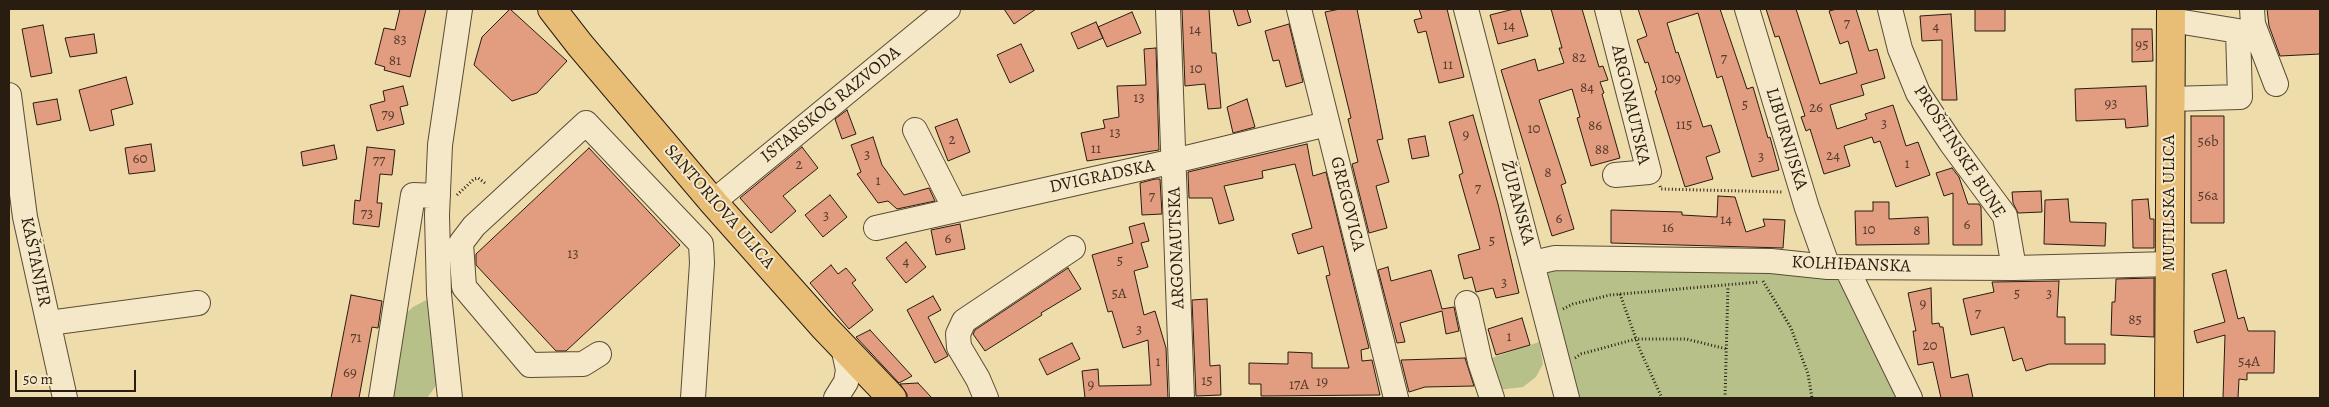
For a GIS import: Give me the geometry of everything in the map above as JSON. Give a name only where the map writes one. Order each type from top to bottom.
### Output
[{"type":"main road","name":"SANTORIOVA ULICA","points":[[552,9],[580,45],[713,202],[843,347],[892,398]]},
{"type":"main road","name":"MUTILSKA ULICA","points":[[2169,398],[2171,15]]},
{"type":"street","points":[[450,398],[439,294],[438,205],[440,145],[460,9]]},
{"type":"street","name":"ISTARSKOG RAZVODA","points":[[713,202],[948,9]]},
{"type":"street","name":"ARGONAUTSKA","points":[[1168,9],[1182,398]]},
{"type":"street","name":"GREGOVICA","points":[[1299,9],[1396,398]]},
{"type":"street","name":"ŽUPANSKA","points":[[1466,9],[1567,398]]},
{"type":"street","name":"ARGONAUTSKA","points":[[1607,9],[1649,172],[1615,175]]},
{"type":"street","name":"LIBURNIJSKA","points":[[1747,9],[1802,193],[1837,268],[1910,398]]},
{"type":"street","name":"PROŠTINSKE BUNE","points":[[1890,9],[1900,49],[1918,93],[1951,143],[2005,216],[2014,268]]},
{"type":"street","points":[[2252,9],[2253,24],[2276,84]]},
{"type":"street","points":[[2170,99],[2240,97],[2238,31],[2171,15]]},
{"type":"street","name":"KAŠTANJER","points":[[9,95],[25,217],[65,398]]},
{"type":"street","points":[[599,354],[583,364],[530,365],[464,287],[461,243],[474,226],[586,123],[701,244],[702,263],[692,398]]},
{"type":"street","name":"DVIGRADSKA","points":[[876,228],[1174,161],[1327,124]]},
{"type":"street","points":[[915,130],[955,210]]},
{"type":"street","points":[[381,398],[403,250],[414,195],[438,205]]},
{"type":"street","points":[[986,398],[978,379],[959,347],[958,334],[964,321],[1073,248]]},
{"type":"street","points":[[403,250],[438,253]]},
{"type":"street","name":"KOLHIĐANSKA","points":[[1533,264],[1556,258],[1767,271],[1837,268],[2014,268],[2170,264]]},
{"type":"street","points":[[48,323],[198,303]]},
{"type":"street","points":[[1467,303],[1480,362],[1492,398]]},
{"type":"street","points":[[836,398],[846,382],[848,370],[843,347]]},
{"type":"path","points":[[1649,172],[1661,189],[1802,193]]},
{"type":"path","points":[[438,205],[471,180],[478,178],[485,183]]},
{"type":"path","points":[[1573,304],[1620,294],[1728,286],[1767,271],[1808,374],[1812,398]]},
{"type":"path","points":[[1725,398],[1728,286]]},
{"type":"path","points":[[1620,294],[1636,339],[1662,398]]},
{"type":"path","points":[[1560,368],[1581,354],[1636,339],[1686,339],[1727,349]]},
{"type":"green space","points":[[1533,263],[1828,267],[1847,288],[1899,398],[1567,398]]},
{"type":"green space","points":[[428,299],[438,383],[427,398],[392,398],[402,317],[413,307]]},
{"type":"green space","points":[[1539,342],[1543,364],[1536,377],[1523,387],[1489,391],[1480,362]]},
{"type":"building","points":[[400,9],[426,9],[410,77],[384,70],[385,67],[375,64],[384,28],[395,30]]},
{"type":"building","points":[[510,9],[567,61],[537,93],[512,101],[474,65],[482,37]]},
{"type":"building","points":[[1004,9],[1036,9],[1014,24]]},
{"type":"building","points":[[1182,9],[1209,9],[1212,53],[1216,53],[1221,108],[1208,109],[1205,84],[1185,86]]},
{"type":"building","points":[[1233,9],[1247,9],[1251,22],[1238,26]]},
{"type":"building","points":[[1340,9],[1357,9],[1383,139],[1377,140],[1389,182],[1376,186],[1387,228],[1369,233],[1352,164],[1358,162],[1348,119],[1351,118],[1325,12]]},
{"type":"building","points":[[1419,9],[1447,9],[1464,77],[1439,83],[1426,31],[1418,33],[1414,20],[1422,18]]},
{"type":"building","points":[[1520,9],[1528,36],[1498,44],[1490,15]]},
{"type":"building","points":[[1551,9],[1582,9],[1599,67],[1603,66],[1608,80],[1600,82],[1620,158],[1591,166],[1577,118],[1580,117],[1572,89],[1539,100],[1566,183],[1561,185],[1574,229],[1552,236],[1501,70],[1535,59],[1538,71],[1564,63],[1559,48],[1562,48]]},
{"type":"building","points":[[1638,9],[1720,9],[1747,89],[1753,87],[1779,170],[1752,177],[1722,76],[1717,78],[1698,13],[1667,23],[1703,127],[1711,125],[1720,152],[1706,157],[1713,179],[1685,187],[1655,91],[1657,90],[1648,62],[1645,63],[1637,40],[1647,36]]},
{"type":"building","points":[[1766,9],[1796,9],[1820,84],[1857,73],[1848,41],[1840,44],[1829,11],[1856,9],[1869,51],[1877,49],[1885,78],[1861,85],[1864,95],[1830,105],[1837,129],[1867,119],[1865,114],[1893,105],[1906,146],[1918,142],[1930,175],[1896,187],[1880,141],[1874,143],[1872,137],[1844,146],[1850,166],[1824,174],[1810,129],[1806,131],[1801,117],[1805,116],[1779,36],[1775,37]]},
{"type":"building","points":[[1975,9],[2005,9],[2005,31],[1975,31]]},
{"type":"building","points":[[2267,9],[2320,9],[2320,54],[2280,56],[2269,26]]},
{"type":"building","points":[[1132,12],[1141,33],[1107,47],[1098,27]]},
{"type":"building","points":[[1951,14],[1957,100],[1942,100],[1942,40],[1922,41],[1920,16]]},
{"type":"building","points":[[1096,22],[1103,38],[1078,49],[1071,33]]},
{"type":"building","points":[[1289,24],[1303,82],[1286,87],[1279,60],[1273,61],[1265,31]]},
{"type":"building","points":[[43,25],[52,73],[31,77],[22,29]]},
{"type":"building","points":[[2132,29],[2152,29],[2153,61],[2132,62]]},
{"type":"building","points":[[94,34],[97,53],[70,57],[65,38]]},
{"type":"building","points":[[1021,44],[1034,71],[1010,83],[997,55]]},
{"type":"building","points":[[1156,48],[1159,150],[1087,161],[1081,133],[1105,128],[1103,120],[1119,117],[1117,86],[1146,85],[1144,49]]},
{"type":"building","points":[[126,77],[133,104],[111,110],[114,125],[90,131],[79,90]]},
{"type":"building","points":[[403,86],[408,105],[400,107],[404,124],[377,131],[370,105],[385,101],[383,91]]},
{"type":"building","points":[[2146,86],[2148,126],[2126,128],[2125,119],[2076,121],[2075,89]]},
{"type":"building","points":[[57,99],[61,120],[37,125],[33,103]]},
{"type":"building","points":[[1247,99],[1255,127],[1233,133],[1227,107]]},
{"type":"building","points":[[847,110],[856,134],[842,139],[835,119]]},
{"type":"building","points":[[1473,115],[1498,204],[1519,293],[1496,298],[1493,288],[1476,292],[1472,277],[1464,279],[1458,255],[1480,249],[1459,175],[1463,173],[1449,122]]},
{"type":"building","points":[[2191,116],[2224,116],[2224,223],[2191,223]]},
{"type":"building","points":[[957,119],[970,152],[948,161],[935,127]]},
{"type":"building","points":[[1425,136],[1429,156],[1412,159],[1408,139]]},
{"type":"building","points":[[873,137],[882,165],[904,195],[929,188],[935,201],[897,209],[888,201],[878,203],[857,174],[861,172],[851,145]]},
{"type":"building","points":[[151,144],[155,171],[129,174],[125,148]]},
{"type":"building","points":[[1307,144],[1313,176],[1326,172],[1369,348],[1361,350],[1362,361],[1372,360],[1380,395],[1261,396],[1261,384],[1249,384],[1249,363],[1288,364],[1288,352],[1312,353],[1312,368],[1349,368],[1326,276],[1330,275],[1323,246],[1298,254],[1292,234],[1312,228],[1295,164],[1262,171],[1263,178],[1224,186],[1234,220],[1219,224],[1212,198],[1189,198],[1188,172]]},
{"type":"building","points":[[334,145],[337,159],[303,166],[301,152]]},
{"type":"building","points":[[367,147],[395,150],[392,175],[380,174],[377,203],[382,203],[379,227],[353,224],[355,200],[360,201]]},
{"type":"building","points":[[802,147],[818,168],[783,196],[796,211],[771,233],[740,198]]},
{"type":"building","points":[[589,148],[680,245],[566,351],[556,351],[476,265],[476,254]]},
{"type":"building","points":[[1952,168],[1959,177],[1968,204],[1979,204],[1981,207],[1982,245],[1953,245],[1953,193],[1944,196],[1936,173]]},
{"type":"building","points":[[1160,179],[1162,214],[1142,215],[1140,183]]},
{"type":"building","points":[[2041,191],[2042,212],[2018,213],[2013,203],[2012,192]]},
{"type":"building","points":[[830,195],[847,217],[823,237],[805,215]]},
{"type":"building","points":[[1718,196],[1735,197],[1746,232],[1765,226],[1763,219],[1785,220],[1783,248],[1611,243],[1611,210],[1682,212],[1682,215],[1717,217]]},
{"type":"building","points":[[2068,199],[2070,222],[2106,223],[2105,246],[2044,244],[2045,200]]},
{"type":"building","points":[[2148,199],[2150,219],[2154,219],[2154,248],[2133,248],[2132,200]]},
{"type":"building","points":[[1873,202],[1889,202],[1889,219],[1928,217],[1929,244],[1856,245],[1855,211],[1873,211]]},
{"type":"building","points":[[1144,223],[1149,241],[1141,243],[1148,267],[1134,271],[1144,315],[1155,311],[1166,348],[1168,398],[1085,398],[1082,371],[1098,369],[1099,386],[1151,385],[1148,340],[1123,348],[1112,311],[1108,312],[1092,255],[1133,243],[1129,227]]},
{"type":"building","points":[[960,224],[965,249],[936,255],[931,230]]},
{"type":"building","points":[[906,242],[926,267],[906,283],[886,258]]},
{"type":"building","points":[[831,265],[838,274],[846,268],[856,280],[852,283],[873,310],[849,329],[810,283]]},
{"type":"building","points":[[1388,267],[1391,281],[1431,270],[1442,309],[1454,307],[1459,331],[1446,334],[1442,311],[1400,323],[1405,342],[1397,343],[1378,270]]},
{"type":"building","points":[[1068,268],[1081,289],[1041,313],[1042,315],[985,351],[973,334],[975,330]]},
{"type":"building","points":[[2226,270],[2238,319],[2244,317],[2248,331],[2275,331],[2274,373],[2247,373],[2247,380],[2239,379],[2238,398],[2223,398],[2225,335],[2197,343],[2194,331],[2225,322],[2212,274]]},
{"type":"building","points":[[2154,278],[2154,337],[2111,335],[2112,302],[2115,302],[2116,279]]},
{"type":"building","points":[[2059,281],[2057,317],[2065,317],[2065,344],[2105,344],[2105,364],[2049,364],[2026,371],[2022,358],[2013,361],[2004,327],[1971,335],[1963,299],[1994,292],[1992,282]]},
{"type":"building","points":[[1931,288],[1932,324],[1939,323],[1940,327],[1943,327],[1951,378],[1968,374],[1973,398],[1941,398],[1933,362],[1918,365],[1913,331],[1916,331],[1908,293]]},
{"type":"building","points":[[351,295],[382,301],[378,328],[372,327],[359,398],[331,398]]},
{"type":"building","points":[[933,296],[941,310],[928,317],[948,356],[935,363],[907,310]]},
{"type":"building","points":[[1207,299],[1210,366],[1220,365],[1221,395],[1196,396],[1192,300]]},
{"type":"building","points":[[1522,318],[1530,345],[1496,355],[1488,329]]},
{"type":"building","points":[[870,330],[912,376],[899,383],[856,337]]},
{"type":"building","points":[[1072,343],[1080,359],[1047,375],[1039,359]]},
{"type":"building","points":[[1465,358],[1474,386],[1425,387],[1409,392],[1401,360]]},
{"type":"building","points":[[918,383],[932,398],[907,398],[907,394],[900,384]]}]
